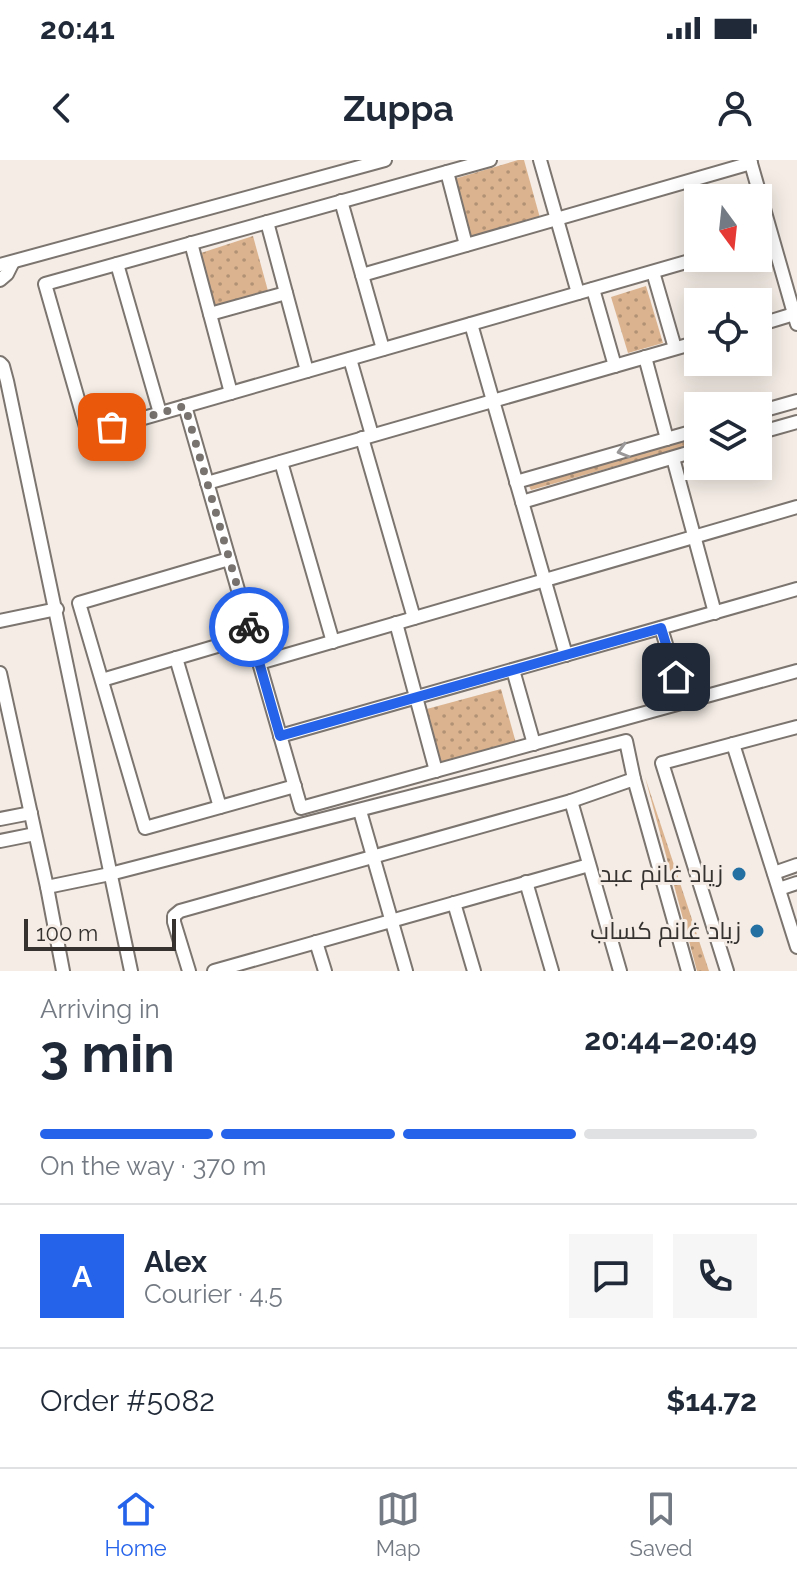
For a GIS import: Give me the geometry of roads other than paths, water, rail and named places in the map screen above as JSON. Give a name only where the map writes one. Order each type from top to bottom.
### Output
[{"type":"street","points":[[0,280],[7,274],[6,264],[385,160]]},
{"type":"street","points":[[490,160],[45,284],[88,434],[684,263]]},
{"type":"street","points":[[540,160],[578,293]]},
{"type":"street","points":[[362,275],[750,162],[756,184]]},
{"type":"street","points":[[447,172],[466,245]]},
{"type":"street","points":[[341,201],[383,349]]},
{"type":"street","points":[[267,222],[307,371]]},
{"type":"street","points":[[772,237],[796,319],[772,323]]},
{"type":"street","points":[[191,243],[231,393]]},
{"type":"street","points":[[117,264],[160,413]]},
{"type":"street","points":[[653,272],[675,348]]},
{"type":"street","points":[[593,289],[615,366]]},
{"type":"street","points":[[210,314],[286,293]]},
{"type":"street","points":[[471,324],[566,655]]},
{"type":"street","points":[[207,483],[684,346]]},
{"type":"street","points":[[645,357],[667,439]]},
{"type":"street","points":[[350,359],[414,618]]},
{"type":"street","points":[[0,363],[7,381],[57,609],[131,971]]},
{"type":"street","points":[[772,408],[797,401]]},
{"type":"street","points":[[185,406],[301,808],[797,671]]},
{"type":"street","points":[[772,429],[797,422]]},
{"type":"street","points":[[516,482],[684,434]]},
{"type":"street","points":[[522,502],[684,454]]},
{"type":"street","points":[[673,458],[715,613]]},
{"type":"street","points":[[281,462],[333,642]]},
{"type":"street","points":[[259,663],[797,507]]},
{"type":"street","points":[[229,559],[79,603],[145,828],[295,786]]},
{"type":"street","points":[[280,736],[797,589]]},
{"type":"street","points":[[0,621],[57,609]]},
{"type":"street","points":[[396,623],[436,771]]},
{"type":"street","points":[[661,628],[684,702]]},
{"type":"street","points":[[102,680],[251,636]]},
{"type":"street","points":[[176,658],[220,807]]},
{"type":"street","points":[[513,670],[534,744]]},
{"type":"street","points":[[1,680],[63,971]]},
{"type":"street","points":[[727,971],[662,763],[797,727]]},
{"type":"street","points":[[47,887],[360,811],[626,741],[688,971]]},
{"type":"street","points":[[733,744],[797,947]]},
{"type":"street","points":[[189,971],[174,922],[174,916],[180,911],[571,801],[634,779]]},
{"type":"street","points":[[571,801],[620,971]]},
{"type":"street","points":[[360,811],[406,971]]},
{"type":"street","points":[[0,819],[31,813]]},
{"type":"street","points":[[0,841],[35,834]]},
{"type":"street","points":[[214,971],[247,967],[316,942],[589,865]]},
{"type":"street","points":[[774,873],[797,865]]},
{"type":"street","points":[[526,882],[552,971]]},
{"type":"street","points":[[779,889],[797,883]]},
{"type":"street","points":[[454,903],[474,971]]},
{"type":"street","points":[[316,942],[325,971]]},
{"type":"place","name":"زياد غانم عبد","points":[[739,874]]},
{"type":"place","name":"زياد غانم كساب","points":[[757,931]]}]
